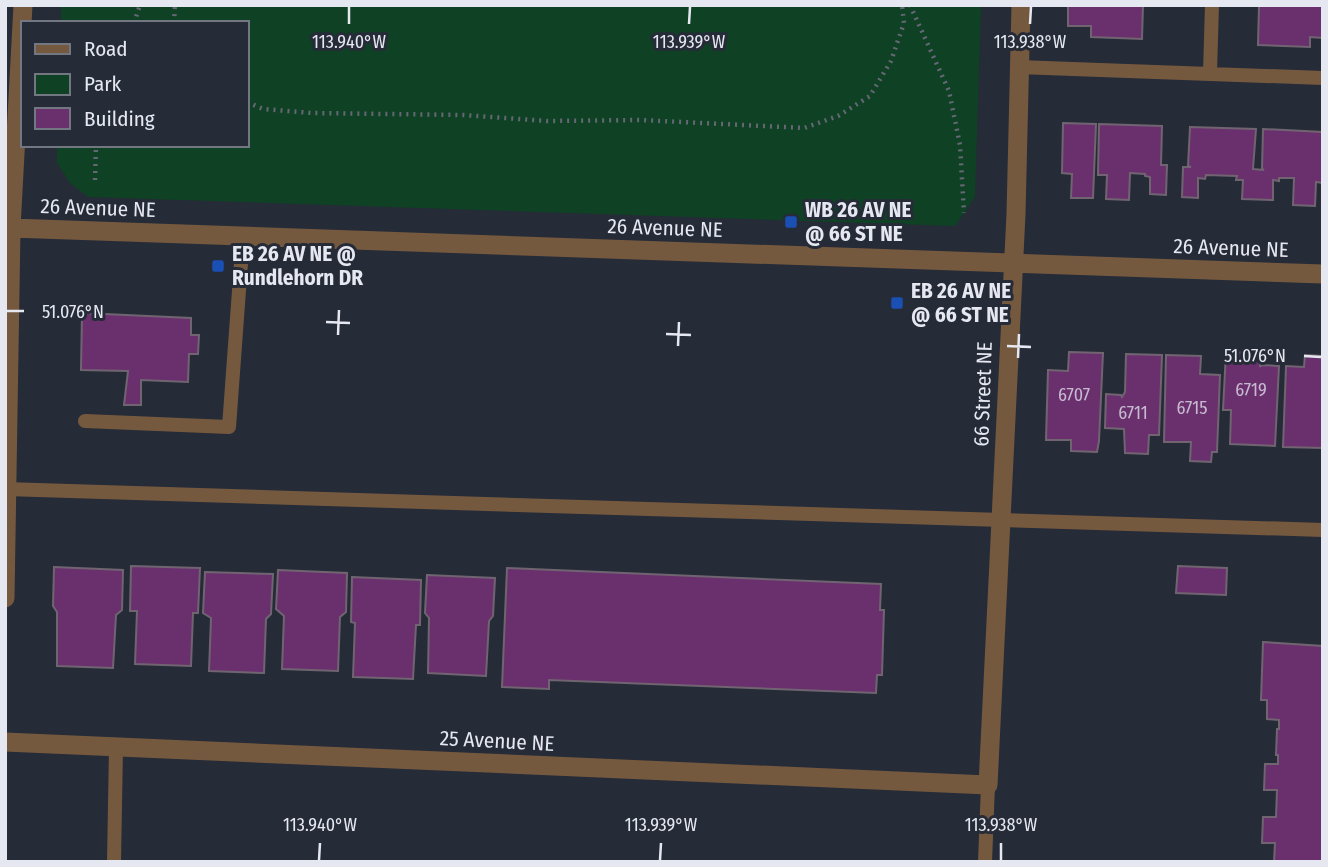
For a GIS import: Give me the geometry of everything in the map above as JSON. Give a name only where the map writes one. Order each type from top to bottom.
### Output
[{"type":"street","name":"66 Street NE","points":[[988,785],[1016,214],[1021,5]]},
{"type":"street","points":[[5,598],[8,228],[21,35]]},
{"type":"street","name":"26 Avenue NE","points":[[8,228],[1323,274]]},
{"type":"street","name":"25 Avenue NE","points":[[5,742],[988,785]]},
{"type":"lane","points":[[1210,72],[1212,5]]},
{"type":"lane","points":[[1018,67],[1323,78]]},
{"type":"lane","points":[[85,421],[229,427],[243,236]]},
{"type":"lane","points":[[7,489],[1323,530]]},
{"type":"lane","points":[[114,862],[116,747]]},
{"type":"lane","points":[[985,862],[988,785]]},
{"type":"path","points":[[248,102],[263,109],[312,113],[463,115],[547,121],[641,120],[804,128],[838,116],[870,96],[891,61],[904,23],[902,5]]},
{"type":"path","points":[[910,5],[949,91],[960,145],[964,213]]},
{"type":"path","points":[[95,180],[96,147]]},
{"type":"green space","points":[[61,5],[981,5],[975,197],[955,226],[88,197],[70,183],[57,163],[57,147],[248,147],[248,21],[61,21]]},
{"type":"building","points":[[1068,5],[1143,5],[1142,39],[1091,37],[1091,26],[1068,26]]},
{"type":"building","points":[[1259,5],[1323,5],[1323,38],[1310,37],[1310,47],[1258,45]]},
{"type":"building","points":[[1063,123],[1096,124],[1093,198],[1071,198],[1072,174],[1062,173]]},
{"type":"building","points":[[1099,124],[1162,126],[1161,165],[1167,165],[1166,195],[1150,194],[1150,177],[1130,173],[1129,200],[1106,199],[1107,175],[1098,175]]},
{"type":"building","points":[[1190,127],[1256,129],[1253,169],[1264,170],[1263,129],[1323,132],[1323,183],[1316,182],[1315,206],[1293,205],[1294,178],[1273,180],[1273,200],[1242,199],[1243,180],[1236,180],[1237,176],[1206,175],[1205,179],[1198,178],[1198,198],[1182,197],[1183,167],[1191,167],[1188,166]]},
{"type":"building","points":[[82,313],[191,318],[191,335],[199,335],[198,354],[189,354],[188,382],[141,380],[141,405],[124,405],[128,371],[81,370]]},
{"type":"building","points":[[1069,352],[1103,353],[1097,452],[1071,451],[1071,440],[1046,440],[1048,370],[1068,371]]},
{"type":"building","points":[[1226,352],[1260,353],[1260,367],[1279,366],[1275,446],[1230,444],[1231,410],[1223,410]]},
{"type":"building","points":[[1126,354],[1162,355],[1159,435],[1149,435],[1148,454],[1125,453],[1124,429],[1105,428],[1106,394],[1122,397],[1125,392]]},
{"type":"building","points":[[1166,355],[1201,356],[1200,374],[1220,375],[1217,452],[1212,452],[1211,462],[1190,461],[1191,442],[1164,442]]},
{"type":"building","points":[[1305,355],[1323,356],[1323,448],[1283,447],[1286,366],[1304,367]]},
{"type":"building","points":[[131,566],[200,568],[198,613],[193,613],[191,666],[135,664],[137,611],[130,611]]},
{"type":"building","points":[[1178,566],[1227,568],[1226,595],[1176,593]]},
{"type":"building","points":[[54,567],[123,570],[122,610],[116,615],[113,668],[57,666],[57,612],[53,606]]},
{"type":"building","points":[[507,568],[881,584],[880,610],[884,610],[882,675],[877,675],[876,693],[549,680],[549,689],[502,687]]},
{"type":"building","points":[[278,570],[347,573],[346,612],[340,617],[338,671],[282,669],[284,616],[276,609]]},
{"type":"building","points":[[205,572],[273,574],[271,614],[266,619],[264,673],[209,671],[211,618],[203,613]]},
{"type":"building","points":[[427,575],[495,578],[486,676],[428,673],[429,618],[425,613]]},
{"type":"building","points":[[352,577],[421,580],[420,625],[416,625],[413,679],[353,677],[355,623],[351,622]]},
{"type":"building","points":[[1263,642],[1323,646],[1323,862],[1274,862],[1275,843],[1262,843],[1263,817],[1276,817],[1277,790],[1264,790],[1265,764],[1278,764],[1276,755],[1279,729],[1279,720],[1267,719],[1267,700],[1261,700]]},
{"type":"place","name":"WB 26 AV NE @ 66 ST NE","points":[[791,222]]},
{"type":"place","name":"EB 26 AV NE @ Rundlehorn DR","points":[[218,266]]},
{"type":"place","name":"EB 26 AV NE @ 66 ST NE","points":[[897,303]]}]
